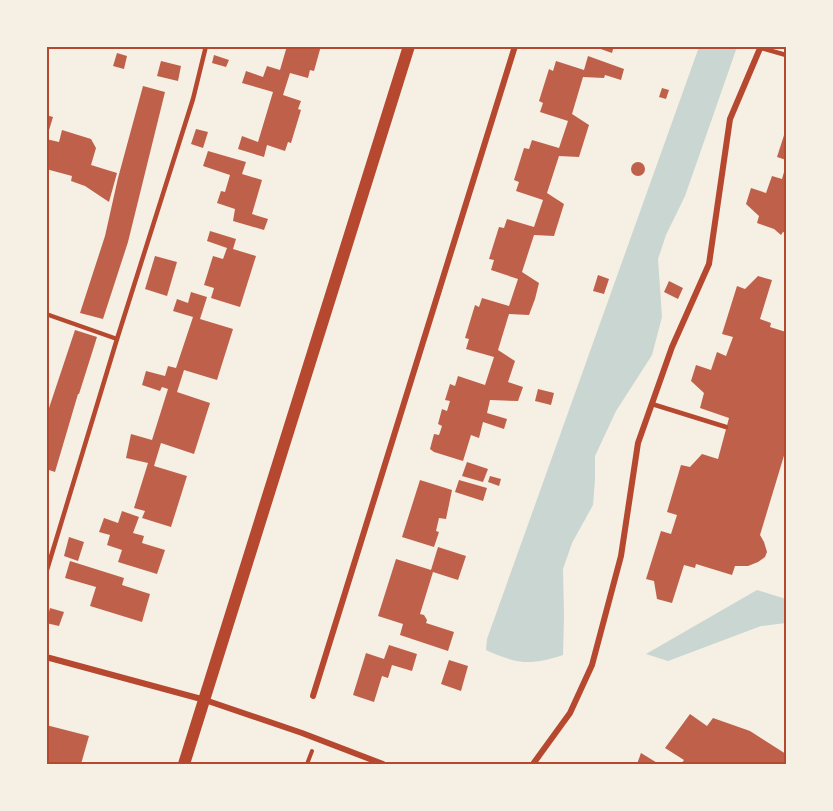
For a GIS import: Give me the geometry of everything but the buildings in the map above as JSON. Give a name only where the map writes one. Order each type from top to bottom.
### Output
[{"type":"main road","points":[[184,765],[409,46]]},
{"type":"street","points":[[313,696],[515,46]]},
{"type":"street","points":[[533,765],[570,713],[592,665],[621,556],[638,443],[672,347],[709,264],[730,119],[761,47]]},
{"type":"street","points":[[46,657],[205,700],[302,733],[383,765]]},
{"type":"lane","points":[[46,573],[193,99],[207,46]]},
{"type":"lane","points":[[761,47],[786,55]]},
{"type":"lane","points":[[46,314],[117,339]]},
{"type":"lane","points":[[652,404],[726,427]]},
{"type":"shaded area","points":[[699,47],[737,47],[685,196],[666,235],[658,259],[662,317],[652,355],[616,411],[595,456],[593,505],[572,543],[563,569],[563,655],[541,661],[515,661],[486,650],[487,639]]},
{"type":"shaded area","points":[[757,590],[786,599],[786,623],[761,626],[668,661],[646,654]]}]
